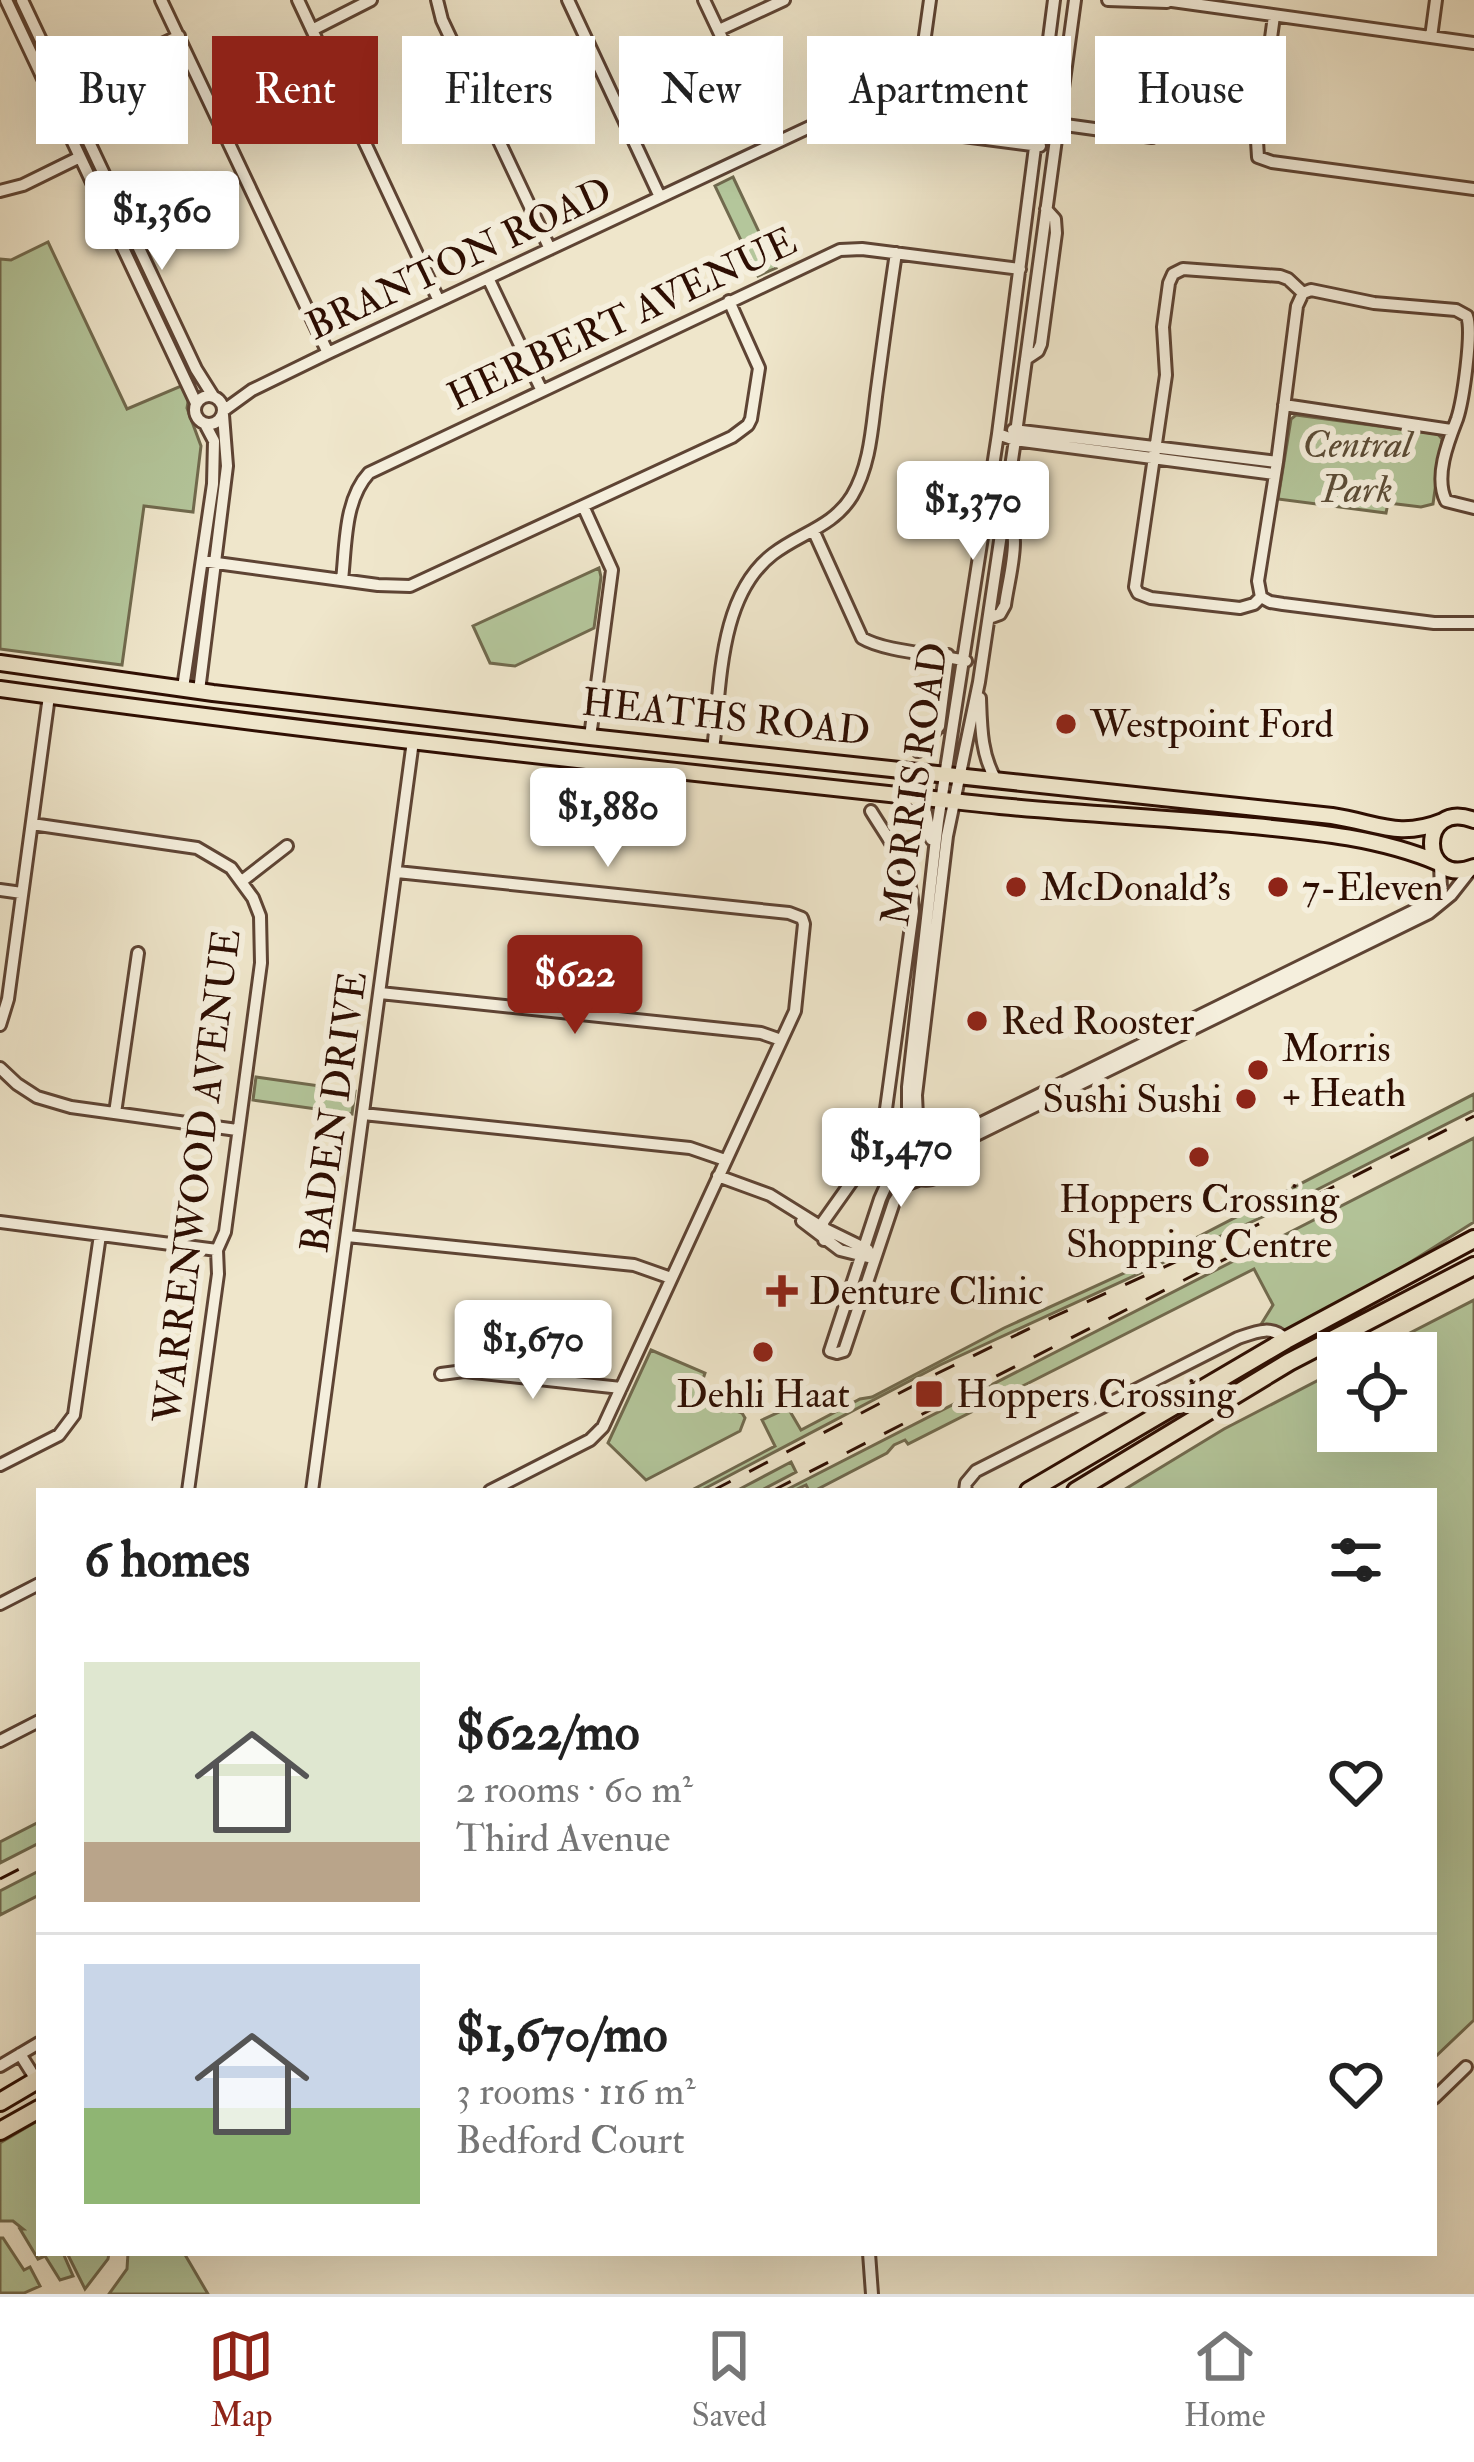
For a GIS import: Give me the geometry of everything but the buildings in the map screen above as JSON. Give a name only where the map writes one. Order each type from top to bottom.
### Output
[{"type":"highway","points":[[1034,1488],[1474,1236]]},
{"type":"highway","points":[[1081,1488],[1289,1362],[1469,1269]]},
{"type":"highway","points":[[1286,1340],[1289,1362]]},
{"type":"highway","points":[[0,2102],[36,2083]]},
{"type":"highway","points":[[0,2131],[36,2111]]},
{"type":"main road","name":"HEATHS ROAD","points":[[0,663],[590,737],[1337,817],[1402,831],[1420,830],[1456,816],[1474,820]]},
{"type":"main road","points":[[49,696],[52,670]]},
{"type":"main road","name":"HEATHS ROAD","points":[[0,689],[195,716],[947,800],[1300,831],[1390,845],[1456,871],[1473,867]]},
{"type":"main road","points":[[178,714],[191,689]]},
{"type":"main road","points":[[191,689],[195,716]]},
{"type":"main road","points":[[709,774],[713,750]]},
{"type":"main road","points":[[1440,863],[1431,841],[1443,821]]},
{"type":"street","points":[[6,0],[196,403],[196,416],[212,433],[215,459],[208,561]]},
{"type":"street","points":[[22,0],[40,36]]},
{"type":"street","points":[[161,0],[179,36]]},
{"type":"street","points":[[298,0],[440,301]]},
{"type":"street","points":[[312,29],[371,0]]},
{"type":"street","points":[[437,0],[442,20],[550,249]]},
{"type":"street","points":[[568,0],[660,197]]},
{"type":"street","points":[[704,0],[722,36]]},
{"type":"street","points":[[719,30],[784,0]]},
{"type":"street","points":[[925,36],[930,0]]},
{"type":"street","name":"MORRIS ROAD","points":[[952,775],[965,638],[998,434],[1054,0]]},
{"type":"street","points":[[1070,36],[1075,0]]},
{"type":"street","points":[[1108,0],[1198,3],[1474,44]]},
{"type":"street","points":[[1431,37],[1436,0]]},
{"type":"street","points":[[1274,16],[1256,141],[1258,157],[1474,189]]},
{"type":"street","points":[[188,55],[328,353]]},
{"type":"street","points":[[91,144],[196,369],[223,413],[228,456],[191,689]]},
{"type":"street","name":"BRANTON ROAD","points":[[223,413],[252,390],[772,144]]},
{"type":"street","name":"BRANTON ROAD","points":[[1022,144],[1055,148]]},
{"type":"street","points":[[1055,148],[1056,144]]},
{"type":"street","name":"MORRIS ROAD","points":[[907,1152],[908,1087],[934,860],[979,682],[1026,359],[1041,344],[1056,232],[1055,219],[1046,208],[1055,148]]},
{"type":"street","points":[[0,191],[80,157]]},
{"type":"street","name":"HERBERT AVENUE","points":[[342,580],[352,507],[369,473],[840,250],[1020,269]]},
{"type":"street","points":[[713,750],[729,625],[741,590],[774,553],[835,517],[850,500],[867,461],[896,254]]},
{"type":"street","points":[[1261,597],[1240,608],[1151,598],[1135,587],[1166,375],[1165,306],[1173,274],[1184,269],[1280,276],[1303,293]]},
{"type":"street","points":[[488,278],[542,391]]},
{"type":"street","points":[[1261,597],[1258,581],[1297,306],[1303,293],[1311,290],[1374,303],[1470,313],[1458,415],[1441,484],[1442,496],[1454,505],[1474,508]]},
{"type":"street","points":[[208,561],[410,586],[732,437],[748,425],[754,410],[759,368],[729,302]]},
{"type":"street","name":"BRANTON ROAD","points":[[214,396],[252,390]]},
{"type":"street","points":[[196,403],[203,396],[214,396]]},
{"type":"street","points":[[1284,405],[1451,430]]},
{"type":"street","points":[[205,424],[218,422],[223,413]]},
{"type":"street","points":[[998,434],[1275,468]]},
{"type":"street","points":[[583,506],[612,570],[590,737]]},
{"type":"street","points":[[814,532],[862,638],[877,646],[962,661],[977,658],[984,647]]},
{"type":"street","points":[[1261,597],[1283,604],[1474,623]]},
{"type":"street","points":[[948,656],[960,649],[965,638]]},
{"type":"street","points":[[918,751],[939,726],[948,656]]},
{"type":"street","points":[[979,682],[983,746],[996,780]]},
{"type":"street","points":[[0,1025],[8,999],[49,696]]},
{"type":"street","name":"BADEN DRIVE","points":[[312,1488],[413,741]]},
{"type":"street","points":[[912,796],[926,813],[934,860]]},
{"type":"street","name":"MORRIS ROAD","points":[[929,1141],[917,1117],[916,1095],[947,800]]},
{"type":"street","name":"MORRIS ROAD","points":[[828,1235],[826,1216],[883,1131],[911,927],[910,878],[898,850],[871,811]]},
{"type":"street","name":"WARRENWOOD AVENUE","points":[[32,824],[196,848],[231,868],[260,916],[262,936],[225,1232],[217,1250],[218,1274],[188,1488]]},
{"type":"street","points":[[242,881],[287,846]]},
{"type":"street","points":[[1374,936],[1435,898],[1442,885],[1440,863]]},
{"type":"street","points":[[1084,1076],[957,1148],[936,1178],[900,1189],[867,1254],[830,1351],[844,1351],[847,1345],[867,1254],[886,1184],[920,1141],[961,1132],[1441,905],[1473,867]]},
{"type":"street","points":[[397,872],[802,918],[798,998],[782,1040],[598,1435],[496,1488]]},
{"type":"street","points":[[0,890],[22,892]]},
{"type":"street","points":[[116,1113],[138,953]]},
{"type":"street","points":[[380,993],[761,1033],[782,1040]]},
{"type":"street","points":[[0,1068],[38,1097],[71,1107],[237,1130]]},
{"type":"street","points":[[364,1114],[690,1148],[741,1183],[770,1195],[828,1235],[867,1254]]},
{"type":"street","points":[[929,1141],[942,1150],[945,1164]]},
{"type":"street","points":[[907,1152],[906,1170],[918,1180]]},
{"type":"street","points":[[0,1222],[217,1250]]},
{"type":"street","points":[[0,1466],[58,1435],[74,1414],[100,1234]]},
{"type":"street","points":[[828,1235],[840,1250],[867,1254]]},
{"type":"street","points":[[347,1236],[634,1265],[671,1278]]},
{"type":"street","points":[[965,1488],[976,1471],[1238,1338],[1273,1330],[1286,1340]]},
{"type":"street","points":[[441,1374],[464,1371],[621,1388]]},
{"type":"street","points":[[0,1604],[36,1586]]},
{"type":"street","points":[[0,1741],[36,1723]]},
{"type":"street","points":[[0,2066],[36,2045]]},
{"type":"street","points":[[20,2054],[36,2079]]},
{"type":"street","points":[[1437,2095],[1466,2067]]},
{"type":"street","points":[[869,2256],[872,2294]]},
{"type":"green space","points":[[733,177],[776,268],[758,276],[715,186]]},
{"type":"green space","points":[[48,242],[127,409],[181,386],[189,396],[187,408],[201,446],[193,512],[144,506],[122,665],[0,649],[0,259],[11,260]]},
{"type":"green space","name":"Central Park","points":[[1296,415],[1438,434],[1442,439],[1433,504],[1388,503],[1386,513],[1278,499],[1291,419]]},
{"type":"green space","points":[[599,568],[594,628],[515,666],[490,663],[473,626]]},
{"type":"green space","points":[[256,1077],[355,1091],[352,1114],[253,1100]]},
{"type":"green space","points":[[1474,1094],[1474,1110],[1271,1213],[940,1365],[706,1488],[696,1488],[775,1446],[762,1420],[788,1408],[801,1430],[1157,1258]]},
{"type":"green space","points":[[1474,1138],[1474,1222],[1293,1331],[1260,1326],[1273,1305],[1254,1269],[908,1444],[905,1440],[894,1445],[820,1488],[790,1488]]},
{"type":"green space","points":[[1474,1300],[1474,2020],[1437,2055],[1437,1488],[1127,1488],[1224,1429],[1317,1381],[1317,1452],[1437,1452],[1437,1332],[1412,1332]]},
{"type":"green space","points":[[651,1350],[705,1373],[697,1397],[745,1418],[740,1431],[646,1480],[608,1443]]},
{"type":"green space","points":[[791,1462],[796,1472],[766,1488],[742,1488]]},
{"type":"green space","points":[[36,1824],[36,1845],[0,1863],[0,1842]]},
{"type":"green space","points":[[36,1873],[36,1897],[0,1915],[0,1891]]},
{"type":"green space","points":[[36,2122],[36,2256],[23,2229],[13,2221],[0,2221],[0,2143]]},
{"type":"green space","points":[[0,2238],[24,2270],[30,2267],[40,2286],[24,2293],[0,2293]]},
{"type":"green space","points":[[45,2256],[64,2256],[73,2276],[60,2280]]},
{"type":"green space","points":[[68,2256],[108,2256],[108,2259],[85,2289]]},
{"type":"green space","points":[[128,2256],[186,2256],[208,2294],[109,2294],[127,2269]]},
{"type":"railway","points":[[718,1488],[936,1374],[1253,1227],[1474,1116]]},
{"type":"railway","points":[[778,1488],[1239,1252]]},
{"type":"railway","points":[[0,1879],[36,1861]]},
{"type":"place","name":"Westpoint Ford","points":[[1066,724]]},
{"type":"place","name":"McDonald's","points":[[1016,887]]},
{"type":"place","name":"7-Eleven","points":[[1278,887]]},
{"type":"place","name":"Red Rooster","points":[[977,1021]]},
{"type":"place","name":"Morris + Heath","points":[[1258,1070]]},
{"type":"place","name":"Sushi Sushi","points":[[1246,1099]]},
{"type":"place","name":"Hoppers Crossing Shopping Centre","points":[[1199,1157]]},
{"type":"place","name":"Denture Clinic","points":[[782,1291]]},
{"type":"place","name":"Dehli Haat","points":[[763,1352]]},
{"type":"place","name":"Hoppers Crossing","points":[[929,1394]]}]
